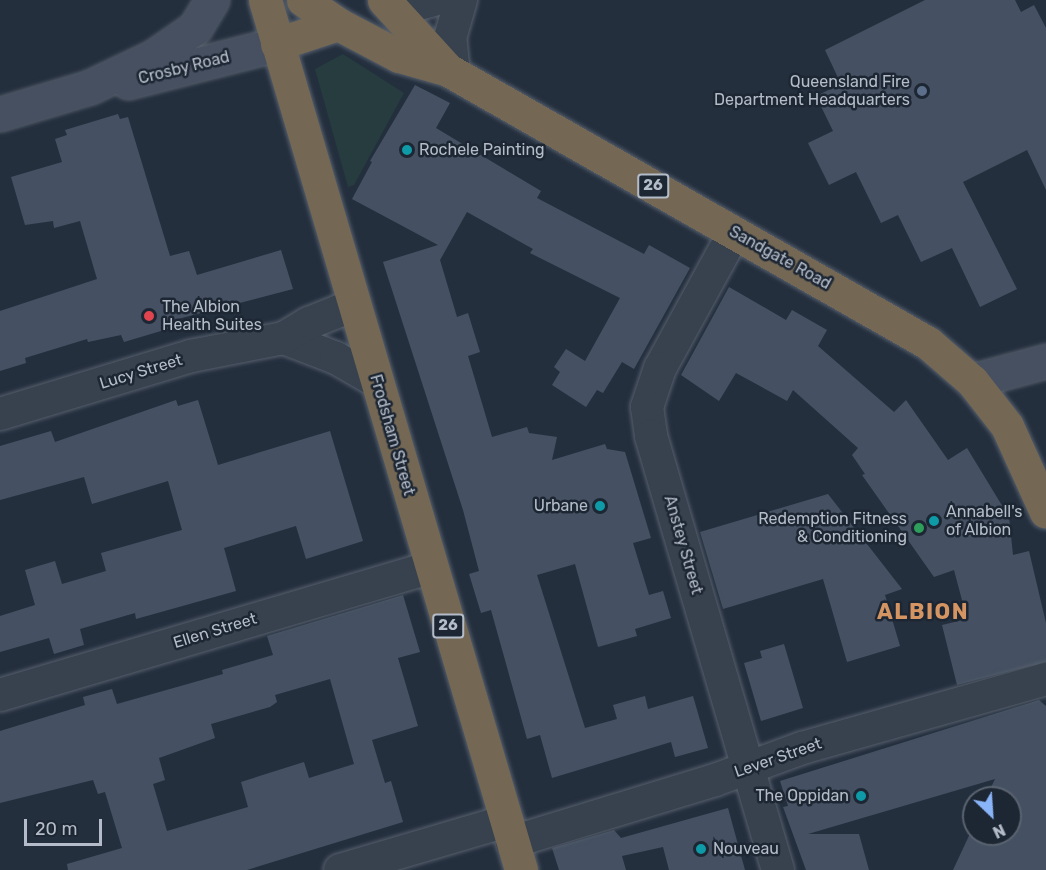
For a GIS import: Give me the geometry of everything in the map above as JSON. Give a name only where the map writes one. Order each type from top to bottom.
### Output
[{"type":"highway","name":"Frodsham Street","points":[[265,0],[513,844]]},
{"type":"highway","points":[[277,44],[302,0]]},
{"type":"highway","name":"Sandgate Road","points":[[302,0],[338,24],[399,56],[451,72],[928,343],[972,381],[1013,437],[1046,512]]},
{"type":"highway","name":"Sandgate Road","points":[[387,2],[451,72]]},
{"type":"highway","points":[[277,44],[338,24]]},
{"type":"street","name":"Crosby Road","points":[[90,87],[178,42],[195,28],[212,0]]},
{"type":"street","points":[[387,2],[415,5],[434,0]]},
{"type":"street","points":[[451,72],[450,38],[461,0]]},
{"type":"street","name":"Crosby Road","points":[[0,114],[90,87],[151,78],[277,44]]},
{"type":"street","name":"Anstey Street","points":[[734,233],[660,368],[647,407],[651,436],[778,870]]},
{"type":"street","name":"Lucy Street","points":[[0,414],[191,356],[284,338],[309,323],[354,305]]},
{"type":"street","points":[[284,338],[336,358],[376,381]]},
{"type":"street","points":[[972,381],[1046,361]]},
{"type":"street","name":"Ellen Street","points":[[0,695],[431,567]]},
{"type":"street","name":"Lever Street","points":[[340,870],[513,844],[748,768],[802,748],[1046,679]]},
{"type":"green space","points":[[343,54],[404,93],[354,185],[348,187],[315,69]]},
{"type":"building","points":[[925,0],[1015,0],[1021,12],[1034,5],[1046,28],[1046,190],[1027,150],[963,182],[1017,289],[980,307],[952,248],[921,262],[898,215],[881,223],[856,172],[829,185],[808,143],[833,131],[816,96],[841,84],[825,50]]},
{"type":"building","points":[[415,85],[450,103],[436,128],[541,191],[537,198],[644,254],[649,245],[690,268],[634,369],[622,362],[603,393],[597,390],[586,407],[552,385],[560,372],[554,367],[566,349],[585,361],[620,298],[530,253],[533,249],[467,212],[440,260],[457,317],[468,313],[480,352],[468,356],[492,437],[527,427],[529,433],[557,437],[552,460],[605,444],[607,449],[625,452],[651,538],[633,543],[649,595],[663,591],[671,618],[635,629],[637,636],[598,647],[575,564],[537,575],[585,728],[617,719],[613,705],[645,696],[648,709],[693,696],[708,748],[675,757],[671,742],[552,778],[540,735],[527,739],[491,610],[481,613],[469,574],[479,571],[463,510],[383,262],[438,245],[352,199],[372,162],[370,161]]},
{"type":"building","points":[[118,114],[120,119],[128,117],[170,256],[189,251],[197,275],[281,250],[293,289],[170,321],[171,328],[124,342],[121,335],[88,342],[87,339],[25,358],[26,363],[0,371],[0,311],[97,279],[80,221],[54,228],[53,221],[25,225],[11,177],[62,162],[55,139],[67,135],[65,130]]},
{"type":"building","points":[[729,287],[786,320],[792,310],[827,330],[818,346],[894,412],[906,400],[948,460],[967,448],[1009,517],[1013,555],[1029,551],[1046,623],[1046,662],[957,685],[942,625],[967,619],[954,570],[934,577],[862,475],[865,474],[852,455],[858,448],[793,390],[787,401],[736,373],[719,401],[681,375]]},
{"type":"building","points":[[176,400],[178,406],[198,400],[218,465],[330,431],[363,541],[306,559],[296,526],[224,548],[236,591],[136,619],[135,613],[80,629],[84,645],[54,654],[49,638],[0,652],[0,616],[35,605],[25,570],[55,561],[62,584],[106,571],[101,553],[182,530],[168,481],[92,504],[84,477],[0,500],[0,446],[51,431],[55,442]]},
{"type":"building","points":[[828,494],[902,589],[885,595],[900,646],[847,662],[823,579],[723,609],[700,532]]},
{"type":"building","points":[[403,595],[420,652],[398,658],[418,726],[372,740],[385,783],[391,781],[403,822],[247,870],[68,870],[67,864],[122,848],[105,792],[98,794],[93,780],[0,803],[0,731],[85,705],[83,697],[112,689],[117,704],[223,674],[222,670],[273,655],[267,636]],"holes":[[[330,679],[354,764],[309,778],[304,762],[241,782],[248,807],[167,831],[153,784],[165,780],[159,758],[215,738],[211,724],[270,707],[277,702],[275,695]]]},
{"type":"building","points":[[784,644],[803,708],[761,721],[744,663],[762,658],[760,651]]},
{"type":"building","points":[[1039,700],[1046,706],[1046,870],[953,870],[964,846],[1022,846],[1022,786],[992,786],[995,779],[971,786],[962,786],[962,789],[808,834],[859,834],[869,870],[806,870],[783,807],[788,806],[780,781]]},
{"type":"building","points":[[728,808],[745,870],[669,870],[663,847],[622,856],[626,870],[559,870],[552,848],[614,830],[621,838]]},
{"type":"place","name":"Queensland Fire Department Headquarters","points":[[922,91]]},
{"type":"place","name":"Rochele Painting","points":[[407,150]]},
{"type":"place","name":"The Albion Health Suites","points":[[149,316]]},
{"type":"place","name":"Urbane","points":[[600,506]]},
{"type":"place","name":"Annabell's of Albion","points":[[934,521]]},
{"type":"place","name":"Redemption Fitness & Conditioning","points":[[919,528]]},
{"type":"place","name":"The Oppidan","points":[[861,796]]},
{"type":"place","name":"Nouveau","points":[[701,849]]},
{"type":"district","name":"ALBION","points":[[923,612]]}]
